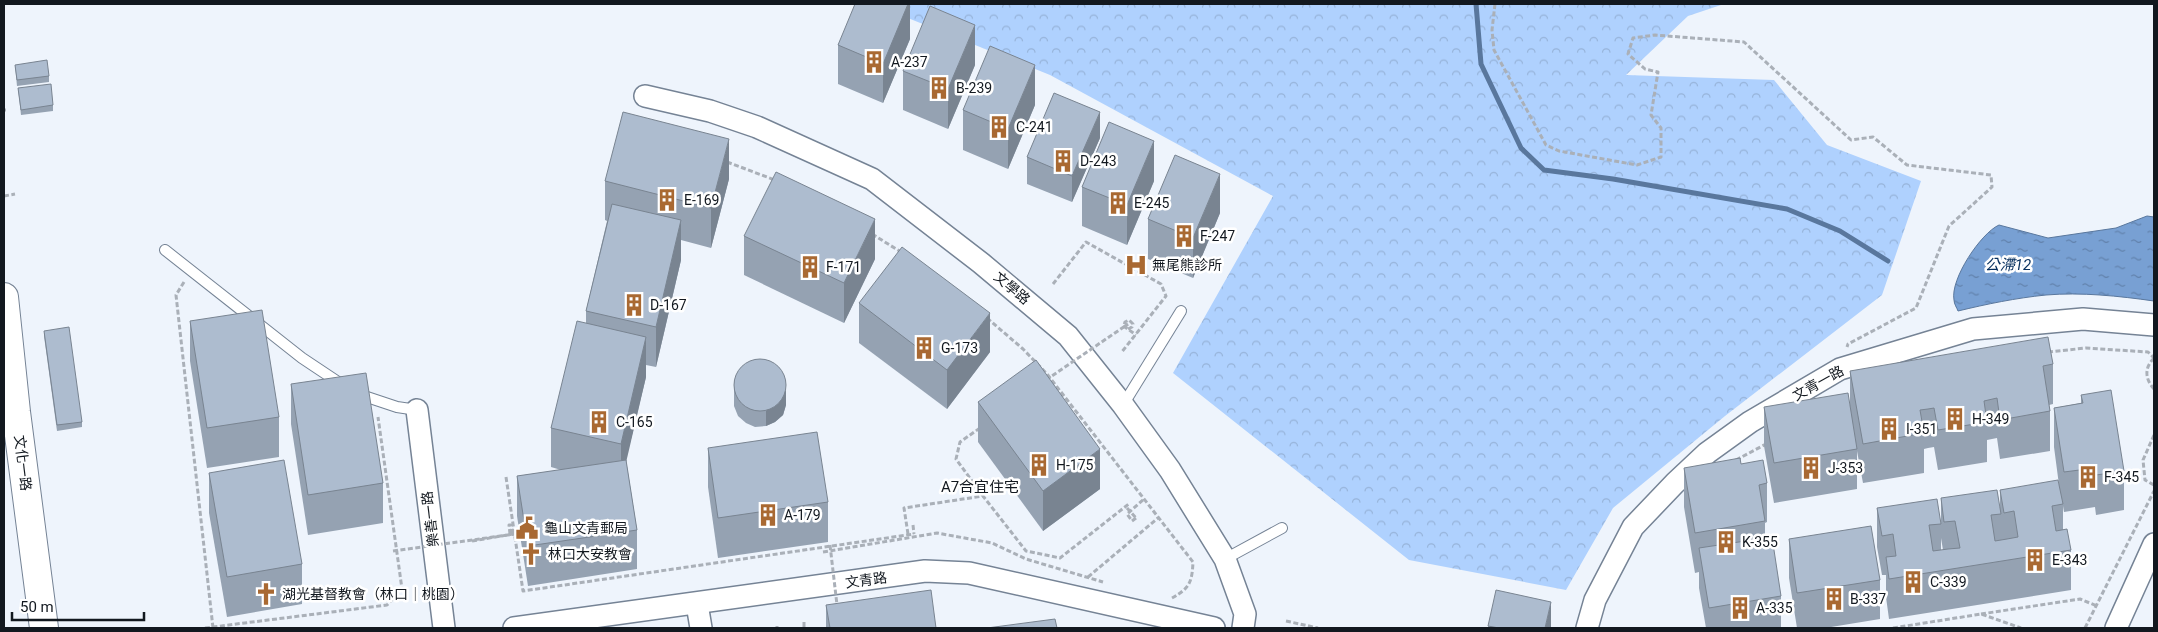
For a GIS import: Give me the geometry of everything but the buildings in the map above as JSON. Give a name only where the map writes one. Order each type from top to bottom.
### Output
[{"type":"street","name":"文學路","points":[[645,96],[710,111],[757,127],[872,179],[981,263],[1068,336],[1123,405],[1170,470],[1225,559],[1245,614],[1243,628]]},
{"type":"street","name":"文化一路","points":[[4,297],[44,628]]},
{"type":"street","name":"文青一路","points":[[1587,628],[1595,600],[1632,527],[1707,452],[1750,422],[1840,369],[1973,329],[2083,319],[2154,325]]},
{"type":"street","name":"樂善一路","points":[[417,410],[444,628]]},
{"type":"street","points":[[2116,628],[2154,544]]},
{"type":"street","name":"文青路","points":[[514,628],[924,571],[968,573],[1214,628]]},
{"type":"street","points":[[697,604],[701,628]]},
{"type":"lane","points":[[165,250],[302,358],[353,392],[397,407],[417,410]]},
{"type":"lane","points":[[1123,405],[1181,311]]},
{"type":"lane","points":[[1225,559],[1282,528]]},
{"type":"path","points":[[1495,4],[1492,30],[1494,50],[1546,145],[1559,151],[1637,165],[1661,157],[1661,128],[1651,115],[1658,72],[1645,69],[1628,54],[1633,38],[1655,35],[1744,42],[1851,140],[1873,137],[1907,165],[1991,175],[1992,187],[1949,226],[1916,308],[1848,344],[1840,369]]},
{"type":"path","points":[[722,161],[759,173],[784,184]]},
{"type":"path","points":[[4,196],[15,194]]},
{"type":"path","points":[[864,229],[902,253]]},
{"type":"path","points":[[1053,284],[1086,242],[1161,284],[1166,296],[1121,353]]},
{"type":"path","points":[[190,271],[176,295],[213,628]]},
{"type":"path","points":[[981,312],[1023,349],[1047,374],[1193,562],[1192,581],[1182,592],[1171,599]]},
{"type":"path","points":[[1041,384],[1126,328],[1136,335]]},
{"type":"path","points":[[2041,352],[2086,348],[2148,352],[2154,358],[2147,367],[2146,373],[2154,388]]},
{"type":"path","points":[[1041,378],[1047,374]]},
{"type":"path","points":[[205,628],[387,605],[402,589],[395,551],[378,416]]},
{"type":"path","points":[[983,426],[960,442],[956,459],[1026,551],[1060,558],[1128,506],[1136,518],[1132,521],[1126,514],[1144,499]]},
{"type":"path","points":[[2154,435],[2143,460],[2145,480],[2154,485]]},
{"type":"path","points":[[1728,464],[1763,444],[1772,442]]},
{"type":"path","points":[[506,477],[523,591],[914,534],[913,525]]},
{"type":"path","points":[[2085,628],[2154,491]]},
{"type":"path","points":[[908,534],[904,508],[983,496]]},
{"type":"path","points":[[1088,577],[1158,518]]},
{"type":"path","points":[[823,552],[937,533],[992,543],[1026,559],[1106,582]]},
{"type":"path","points":[[395,551],[514,534]]},
{"type":"path","points":[[472,541],[514,534]]},
{"type":"path","points":[[830,545],[838,613]]},
{"type":"path","points":[[1893,628],[2080,599],[2096,606]]},
{"type":"path","points":[[1981,614],[2021,628]]},
{"type":"path","points":[[804,622],[804,628]]},
{"type":"path","points":[[1286,622],[1318,628]]},
{"type":"green space","points":[[873,4],[1724,4],[1688,16],[1626,75],[1774,80],[1827,145],[1921,181],[1882,295],[1725,416],[1613,508],[1566,590],[1409,560],[1173,373],[1273,196],[1050,75]]},
{"type":"water","name":"公滯12","points":[[2147,216],[2154,217],[2154,301],[2100,295],[2059,294],[2035,296],[1958,311],[1954,301],[1954,291],[1962,269],[1984,237],[1999,225],[2048,238],[2116,228]]},
{"type":"waterway","points":[[1476,4],[1481,64],[1521,148],[1544,170],[1613,179],[1787,209],[1840,231],[1888,261]]},
{"type":"place","name":"A-237","points":[[874,62]]},
{"type":"place","name":"B-239","points":[[939,88]]},
{"type":"place","name":"C-241","points":[[999,127]]},
{"type":"place","name":"D-243","points":[[1063,161]]},
{"type":"place","name":"E-169","points":[[667,200]]},
{"type":"place","name":"E-245","points":[[1118,203]]},
{"type":"place","name":"F-247","points":[[1184,236]]},
{"type":"place","name":"無尾熊診所","points":[[1136,265]]},
{"type":"place","name":"F-171","points":[[810,267]]},
{"type":"place","name":"D-167","points":[[634,305]]},
{"type":"place","name":"G-173","points":[[924,348]]},
{"type":"place","name":"H-349","points":[[1955,419]]},
{"type":"place","name":"C-165","points":[[599,422]]},
{"type":"place","name":"I-351","points":[[1889,429]]},
{"type":"place","name":"H-175","points":[[1039,465]]},
{"type":"place","name":"J-353","points":[[1811,468]]},
{"type":"place","name":"F-345","points":[[2088,477]]},
{"type":"place","name":"A-179","points":[[768,515]]},
{"type":"place","name":"龜山文青郵局","points":[[527,528]]},
{"type":"place","name":"K-355","points":[[1726,542]]},
{"type":"place","name":"林口大安教會","points":[[531,554]]},
{"type":"place","name":"E-343","points":[[2035,560]]},
{"type":"place","name":"C-339","points":[[1913,582]]},
{"type":"place","name":"湖光基督教會（林口｜桃園）","points":[[266,594]]},
{"type":"place","name":"B-337","points":[[1834,599]]},
{"type":"place","name":"A-335","points":[[1740,608]]},
{"type":"district","name":"A7合宜住宅","points":[[980,487]]}]
